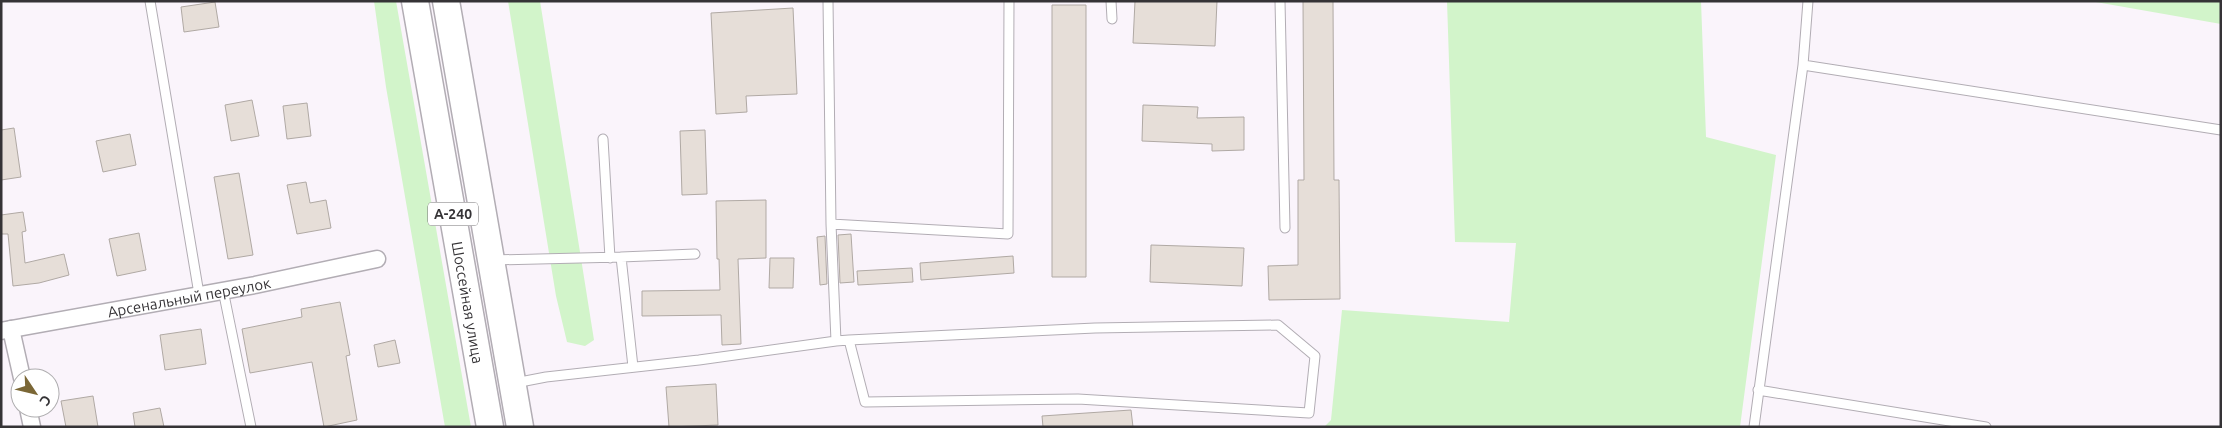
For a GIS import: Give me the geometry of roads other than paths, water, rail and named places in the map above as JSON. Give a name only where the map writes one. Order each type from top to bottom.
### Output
[{"type":"main road","name":"Шоссейная улица","points":[[415,1],[490,427]]},
{"type":"main road","name":"Шоссейная улица","points":[[446,1],[520,427]]},
{"type":"street","name":"Арсенальный переулок","points":[[6,330],[223,290],[377,259]]},
{"type":"street","points":[[6,330],[19,368]]},
{"type":"lane","points":[[150,1],[199,294]]},
{"type":"lane","points":[[828,1],[831,224],[836,341]]},
{"type":"lane","points":[[831,224],[1008,234],[1009,1]]},
{"type":"lane","points":[[1111,1],[1112,19]]},
{"type":"lane","points":[[1280,1],[1285,228]]},
{"type":"lane","points":[[1754,427],[1803,65],[1808,1]]},
{"type":"lane","points":[[1803,65],[2221,130]]},
{"type":"lane","points":[[602,138],[610,258]]},
{"type":"lane","points":[[491,260],[695,254]]},
{"type":"lane","points":[[621,257],[633,367]]},
{"type":"lane","points":[[223,290],[250,427]]},
{"type":"lane","points":[[512,383],[546,377],[699,360],[836,341],[849,340],[1095,328],[1278,325],[1315,356],[1309,413],[1078,399],[865,402],[849,340]]},
{"type":"lane","points":[[1758,390],[1986,427]]}]
